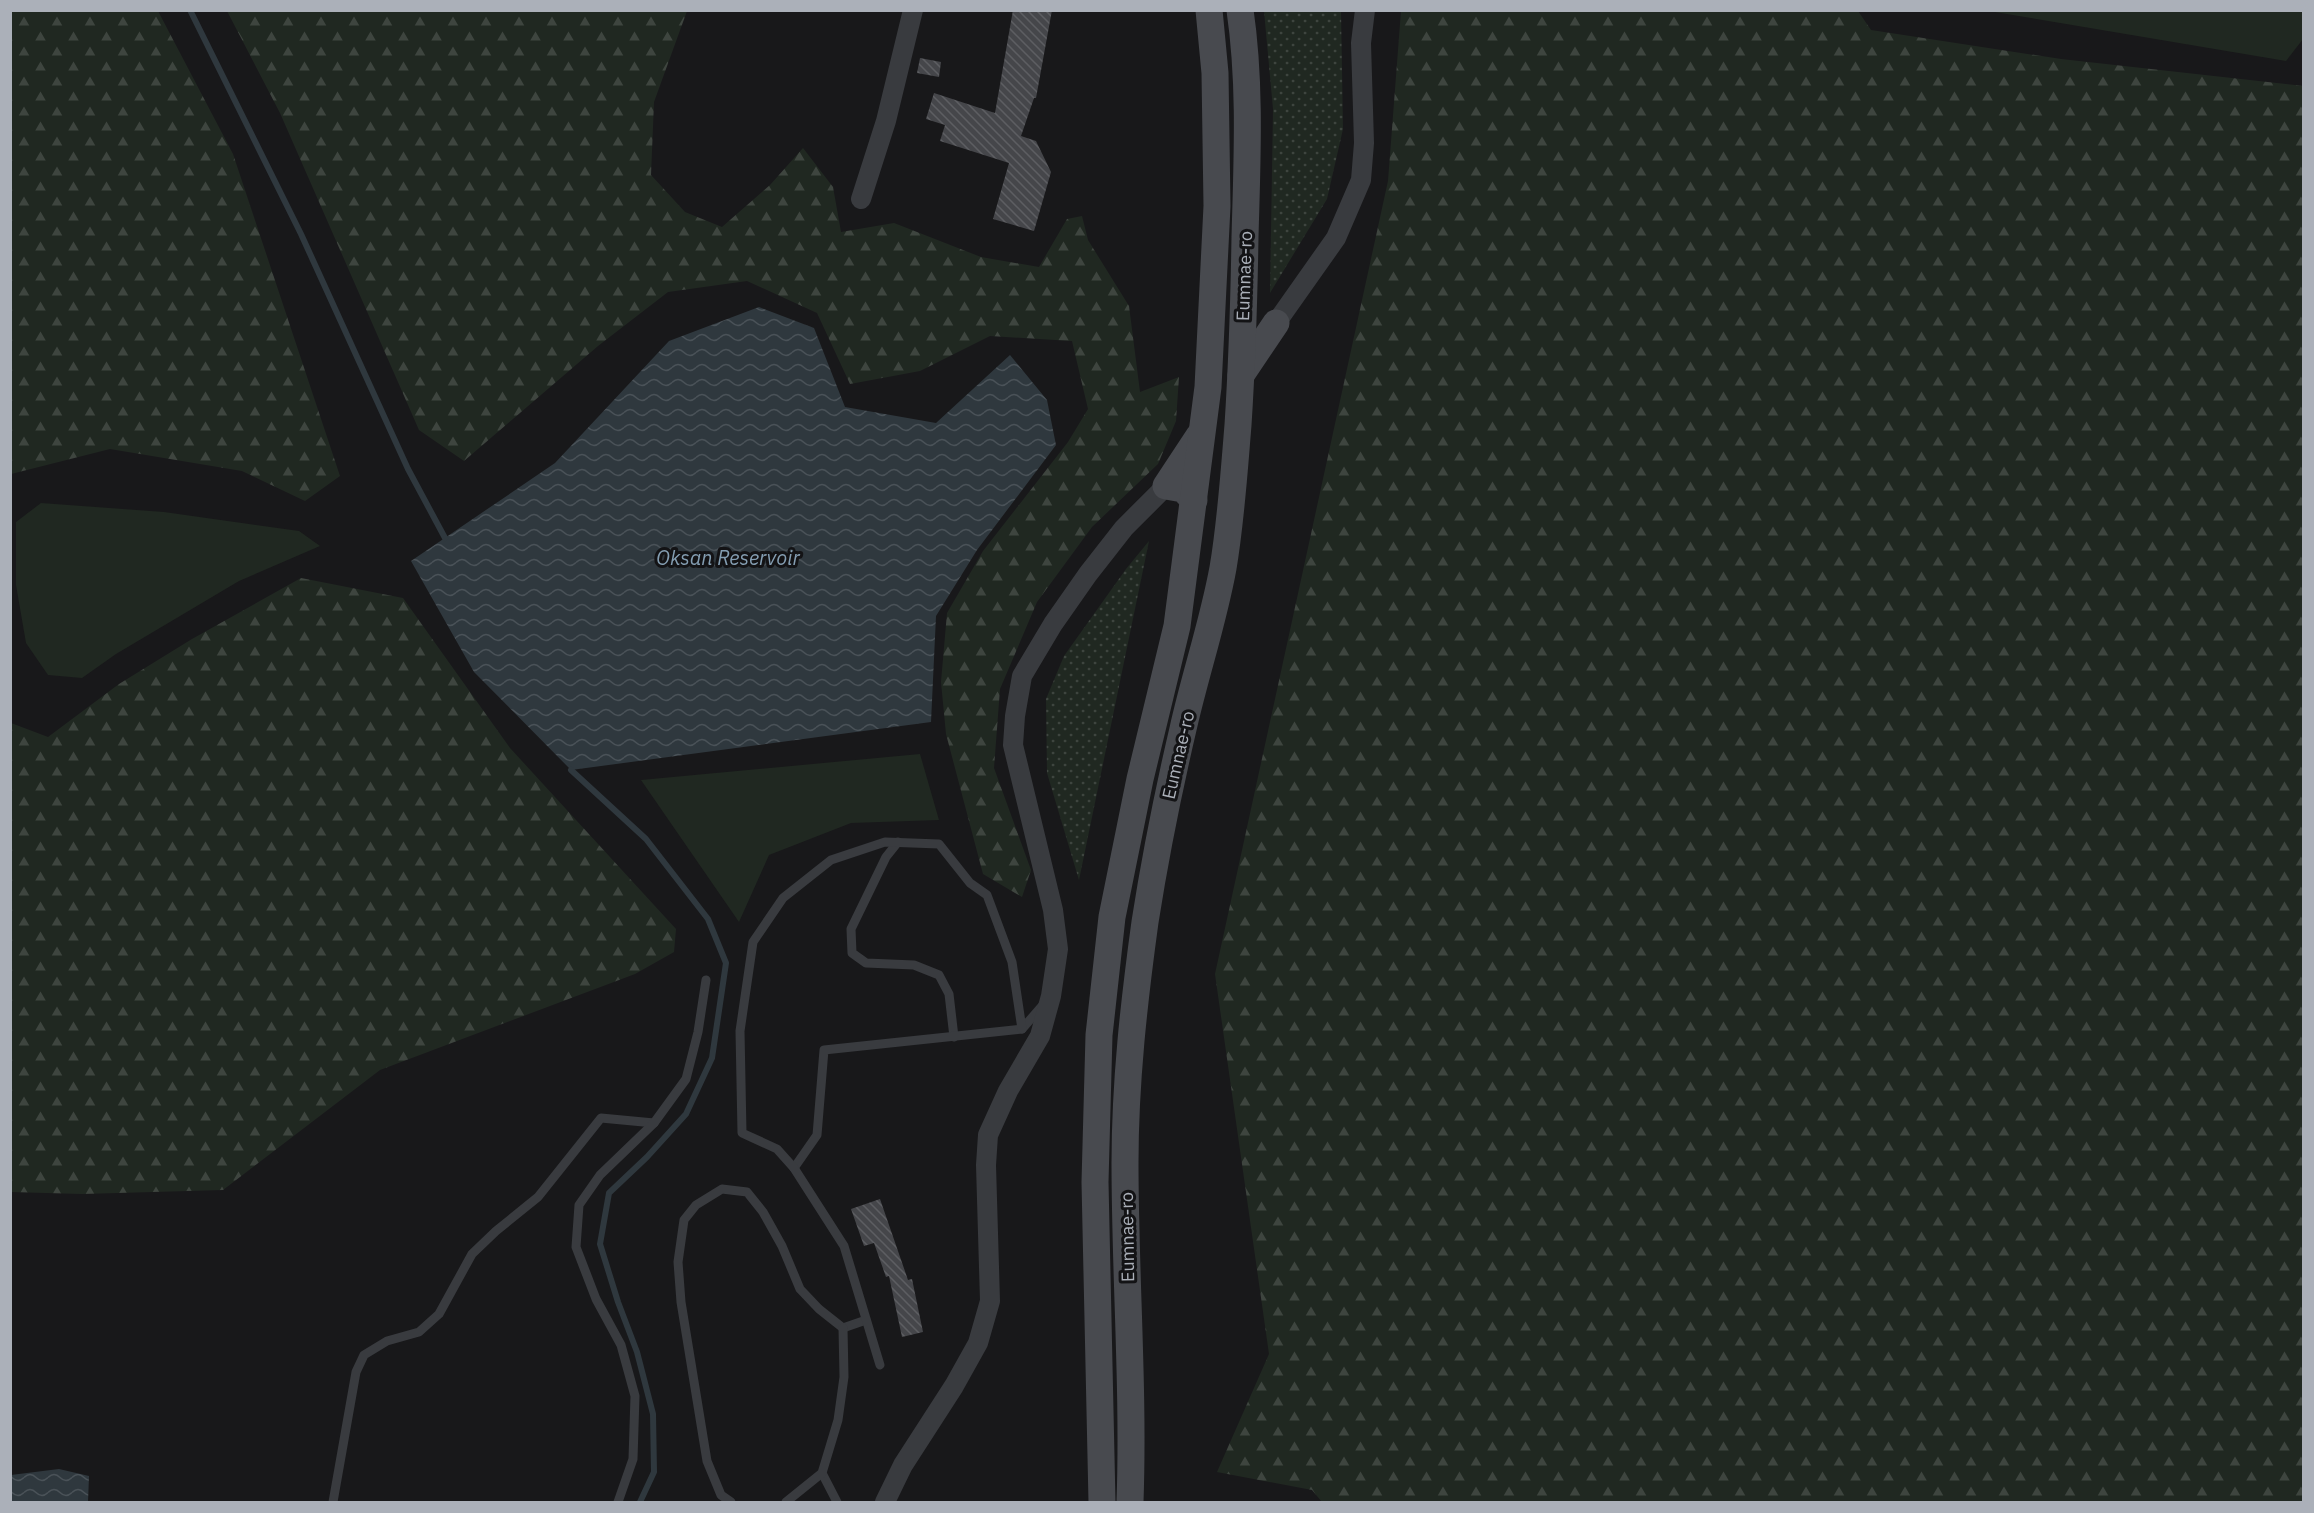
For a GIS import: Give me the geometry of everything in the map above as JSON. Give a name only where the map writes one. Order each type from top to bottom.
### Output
[{"type":"street","points":[[861,199],[886,121],[913,10]]},
{"type":"street","name":"Eumnae-ro","points":[[1102,1503],[1095,1182],[1099,1035],[1112,917],[1140,779],[1177,626],[1209,377],[1216,206],[1215,73],[1209,10]]},
{"type":"street","name":"Eumnae-ro","points":[[1130,1503],[1133,1429],[1125,1161],[1128,1082],[1145,920],[1183,729],[1223,568],[1231,509],[1241,376],[1247,148],[1245,46],[1240,10]]},
{"type":"street","points":[[1241,376],[1336,238],[1361,180],[1364,113],[1361,43],[1365,10]]},
{"type":"street","points":[[1243,323],[1276,323]]},
{"type":"street","points":[[885,1503],[903,1465],[954,1386],[978,1343],[990,1301],[986,1165],[988,1135],[1008,1091],[1040,1036],[1051,996],[1058,949],[1053,910],[1013,746],[1015,716],[1022,676],[1053,624],[1088,574],[1124,528],[1166,486],[1203,429]]},
{"type":"street","points":[[1166,486],[1183,489],[1194,500]]},
{"type":"lane","points":[[880,1365],[844,1246],[794,1168],[777,1149],[742,1133],[740,1031],[753,942],[783,898],[831,860],[885,842],[939,844],[970,883],[987,895],[1012,962],[1022,1029]]},
{"type":"lane","points":[[898,842],[886,857],[851,928],[852,953],[866,963],[914,965],[939,975],[949,994],[954,1037]]},
{"type":"lane","points":[[618,1503],[633,1459],[635,1396],[621,1345],[596,1299],[576,1247],[579,1205],[600,1176],[654,1123],[686,1079],[698,1032],[706,980]]},
{"type":"lane","points":[[794,1168],[817,1135],[824,1050],[1022,1029],[1051,996]]},
{"type":"lane","points":[[333,1503],[356,1372],[364,1355],[387,1341],[419,1332],[439,1314],[472,1254],[496,1230],[538,1197],[601,1118],[654,1123]]},
{"type":"lane","points":[[731,1503],[721,1495],[707,1461],[681,1302],[678,1262],[684,1220],[696,1205],[722,1189],[747,1192],[773,1229],[800,1289],[819,1309],[843,1328]]},
{"type":"lane","points":[[843,1328],[866,1320]]},
{"type":"lane","points":[[786,1503],[822,1473],[838,1420],[844,1377],[843,1328]]},
{"type":"lane","points":[[822,1473],[837,1503]]},
{"type":"green space","points":[[11,10],[158,11],[233,154],[340,476],[305,501],[242,471],[110,449],[11,474]]},
{"type":"green space","points":[[227,11],[687,11],[654,102],[651,175],[685,212],[722,227],[770,185],[803,148],[833,187],[841,232],[894,223],[981,257],[1039,267],[1067,219],[1082,216],[1088,240],[1129,306],[1140,392],[1179,377],[1176,421],[1158,464],[1092,527],[1037,602],[1000,689],[994,768],[1031,870],[1022,897],[983,874],[946,734],[941,682],[947,613],[983,551],[1068,442],[1088,409],[1072,341],[990,336],[920,371],[850,384],[817,313],[747,281],[668,292],[598,346],[464,461],[419,430],[280,113]]},
{"type":"green space","points":[[1264,11],[1341,11],[1343,129],[1327,199],[1270,293],[1273,109]]},
{"type":"green space","points":[[1401,11],[1858,11],[1871,30],[2061,59],[2303,86],[2303,1502],[1322,1502],[1312,1490],[1217,1472],[1269,1354],[1215,974],[1388,181]]},
{"type":"green space","points":[[1989,11],[2303,11],[2303,39],[2286,61]]},
{"type":"green space","points":[[41,503],[164,512],[299,531],[320,546],[239,581],[116,654],[82,678],[48,675],[26,643],[16,585],[16,522]]},
{"type":"green space","points":[[1149,541],[1079,880],[1047,773],[1046,699],[1064,656],[1126,569]]},
{"type":"green space","points":[[301,578],[403,598],[510,748],[676,929],[674,952],[635,974],[380,1070],[223,1190],[82,1194],[11,1192],[11,723],[48,737],[119,684],[192,639]]},
{"type":"green space","points":[[920,754],[939,820],[851,823],[769,855],[739,922],[641,780]]},
{"type":"water","name":"Oksan Reservoir","points":[[759,307],[814,328],[845,407],[936,423],[1010,355],[1047,400],[1056,445],[977,550],[936,616],[931,722],[571,770],[474,672],[411,561],[555,463],[669,341]]},
{"type":"water","points":[[59,1469],[89,1476],[88,1502],[11,1502],[11,1475]]},
{"type":"building","points":[[1013,10],[1052,10],[1036,98],[1034,98],[1021,136],[1036,141],[1051,172],[1034,231],[993,219],[1009,163],[940,141],[945,125],[926,119],[934,93],[995,113]]},
{"type":"building","points":[[920,58],[941,62],[939,77],[917,73]]},
{"type":"building","points":[[880,1199],[908,1280],[912,1279],[923,1332],[902,1337],[889,1276],[886,1277],[874,1243],[864,1246],[851,1209]]},
{"type":"waterway","points":[[190,10],[301,234],[408,469],[445,538]]},
{"type":"waterway","points":[[571,770],[646,839],[708,919],[726,963],[712,1058],[686,1114],[647,1157],[609,1193],[600,1244],[637,1352],[653,1414],[654,1472],[640,1502]]}]
